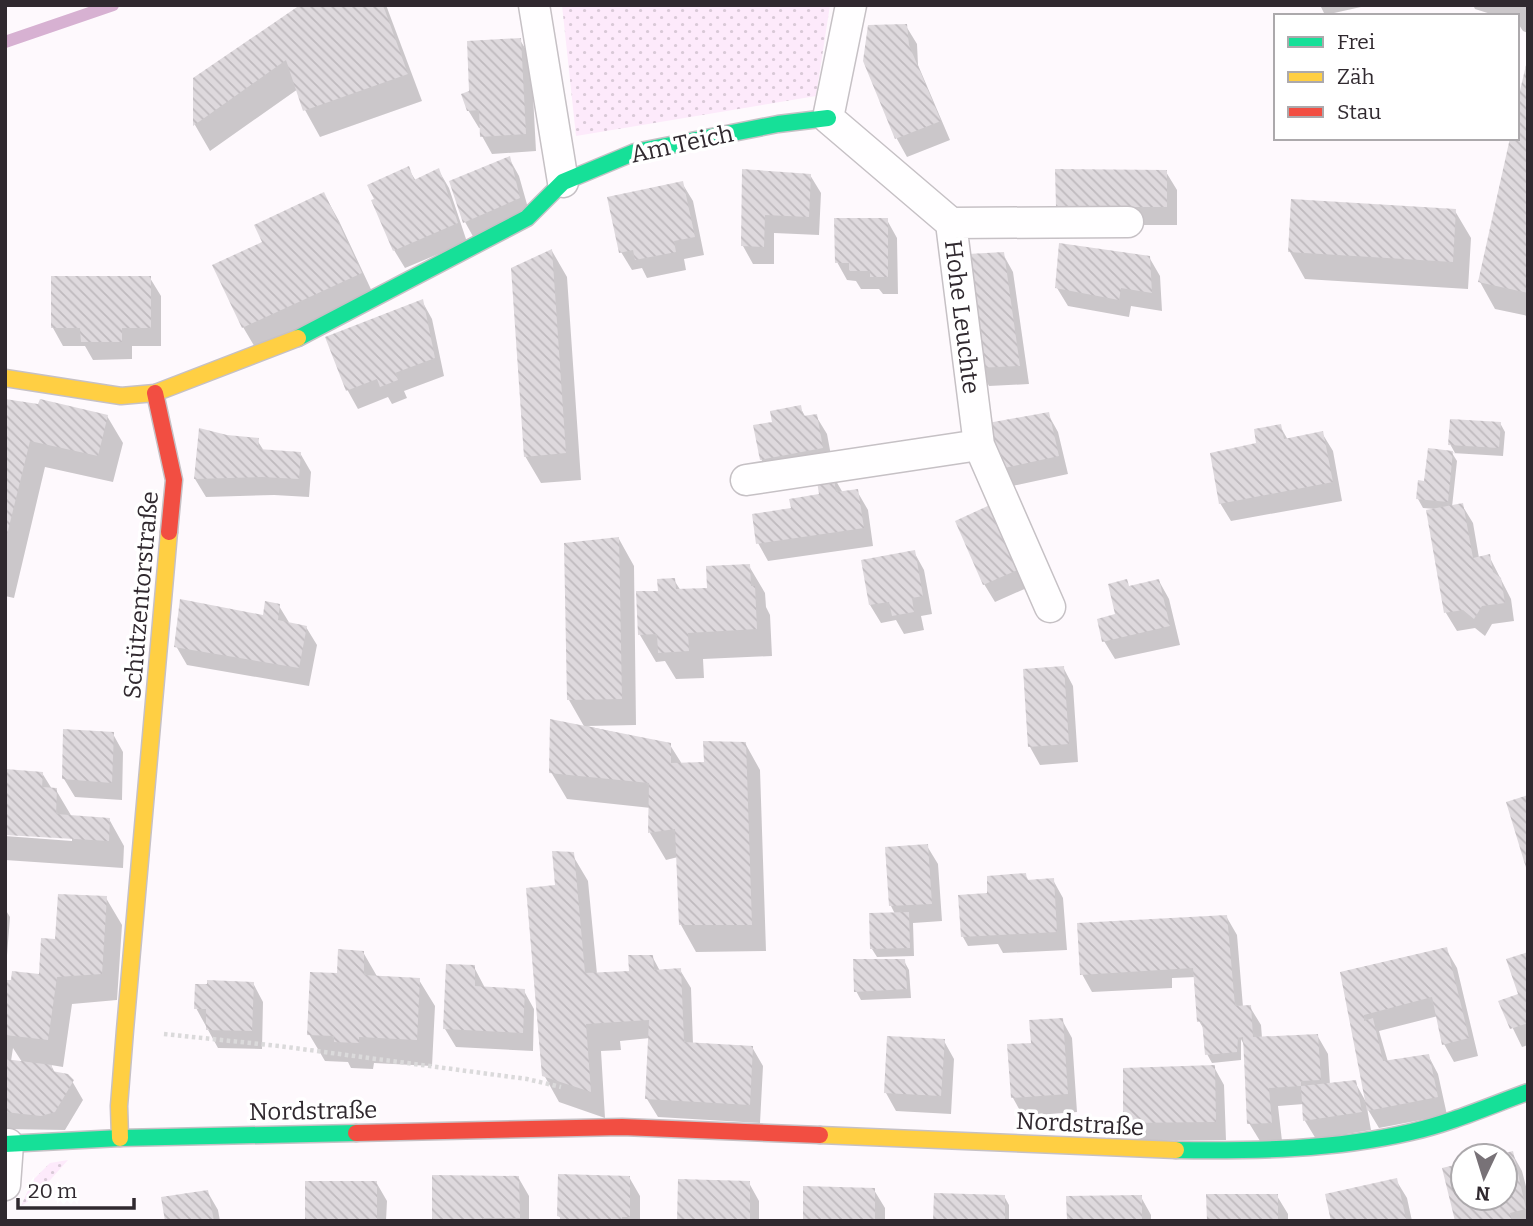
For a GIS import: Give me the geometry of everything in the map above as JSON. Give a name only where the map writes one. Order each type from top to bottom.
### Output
[{"type":"street","points":[[5,378],[121,396],[155,393],[308,332],[527,218],[563,182],[534,5]]},
{"type":"street","points":[[828,118],[850,5]]},
{"type":"street","name":"Am Teich","points":[[563,182],[635,152],[778,124],[828,118]]},
{"type":"street","name":"Hohe Leuchte","points":[[828,118],[951,223],[979,445],[1050,607]]},
{"type":"street","points":[[951,223],[1128,222]]},
{"type":"street","name":"Schützentorstraße","points":[[120,1138],[125,1030],[174,480],[155,393]]},
{"type":"street","points":[[746,480],[979,445]]},
{"type":"street","name":"Nordstraße","points":[[7,1144],[120,1138],[622,1127],[1215,1151],[1323,1146],[1413,1132],[1528,1092]]},
{"type":"street","points":[[5,1185],[7,1144]]},
{"type":"path","name":"Nordstraße","points":[[125,1030],[279,1046],[527,1079],[566,1088]]},
{"type":"shaded area","points":[[562,5],[830,5],[816,96],[576,136]]},
{"type":"shaded area","points":[[68,1160],[35,1197],[21,1206],[32,1181],[50,1163]]},
{"type":"building","points":[[300,5],[383,5],[408,74],[303,111],[286,60],[193,126],[193,78]]},
{"type":"building","points":[[907,24],[909,45],[941,121],[895,139],[863,61],[868,25]]},
{"type":"building","points":[[521,38],[526,134],[480,137],[479,110],[467,111],[461,94],[469,91],[467,41]]},
{"type":"building","points":[[1528,61],[1528,293],[1478,282],[1510,140],[1519,140],[1519,95]]},
{"type":"building","points":[[510,156],[520,198],[463,223],[449,181]]},
{"type":"building","points":[[409,166],[414,180],[439,168],[458,223],[393,251],[367,185]]},
{"type":"building","points":[[742,169],[811,174],[809,217],[765,215],[764,247],[741,246]]},
{"type":"building","points":[[1055,169],[1167,170],[1167,207],[1056,207]]},
{"type":"building","points":[[683,181],[695,237],[674,241],[676,252],[635,260],[633,250],[619,253],[607,197]]},
{"type":"building","points":[[324,192],[362,273],[242,328],[212,265],[262,242],[254,225]]},
{"type":"building","points":[[1291,199],[1456,209],[1453,262],[1288,252]]},
{"type":"building","points":[[834,218],[888,218],[888,277],[870,277],[870,271],[849,271],[849,263],[835,263]]},
{"type":"building","points":[[1059,243],[1150,256],[1152,293],[1121,288],[1119,300],[1055,288]]},
{"type":"building","points":[[552,249],[566,453],[524,457],[511,268]]},
{"type":"building","points":[[1004,252],[1020,366],[977,368],[968,254]]},
{"type":"building","points":[[51,276],[151,276],[151,328],[122,328],[122,342],[81,342],[80,328],[51,328]]},
{"type":"building","points":[[423,299],[435,358],[395,373],[398,380],[380,387],[377,379],[346,391],[325,337]]},
{"type":"building","points":[[5,399],[38,404],[40,399],[108,415],[98,456],[30,441],[6,539]]},
{"type":"building","points":[[801,405],[803,416],[817,414],[823,448],[760,460],[753,425],[772,422],[770,411]]},
{"type":"building","points":[[1049,412],[1059,456],[1000,469],[988,423]]},
{"type":"building","points":[[1450,419],[1501,422],[1499,448],[1448,445]]},
{"type":"building","points":[[1281,424],[1284,439],[1323,431],[1333,482],[1219,504],[1210,453],[1256,443],[1254,429]]},
{"type":"building","points":[[199,428],[227,435],[259,438],[258,449],[301,452],[299,479],[194,479]]},
{"type":"building","points":[[1428,448],[1453,451],[1448,502],[1416,499],[1418,480],[1424,481]]},
{"type":"building","points":[[833,472],[836,492],[858,489],[864,528],[756,544],[752,514],[791,508],[789,499],[819,494],[816,475]]},
{"type":"building","points":[[1463,503],[1473,558],[1490,554],[1493,572],[1501,578],[1505,603],[1482,606],[1474,619],[1463,610],[1444,613],[1426,510]]},
{"type":"building","points":[[992,504],[1020,569],[983,585],[955,521]]},
{"type":"building","points":[[619,537],[622,699],[567,700],[564,543]]},
{"type":"building","points":[[915,550],[923,596],[912,598],[914,612],[892,616],[889,602],[869,605],[861,560]]},
{"type":"building","points":[[750,564],[751,586],[755,586],[757,629],[688,633],[689,651],[658,653],[657,634],[638,635],[636,591],[658,591],[657,579],[675,578],[676,589],[707,588],[706,566]]},
{"type":"building","points":[[1127,579],[1129,586],[1159,579],[1170,626],[1102,642],[1097,619],[1115,614],[1108,584]]},
{"type":"building","points":[[180,599],[263,615],[265,601],[280,604],[278,620],[307,626],[299,668],[174,647]]},
{"type":"building","points":[[1064,666],[1069,744],[1028,747],[1023,669]]},
{"type":"building","points":[[550,719],[671,743],[671,763],[704,762],[703,741],[746,742],[752,925],[679,925],[675,829],[648,833],[649,783],[549,773]]},
{"type":"building","points":[[63,729],[114,732],[112,783],[62,779]]},
{"type":"building","points":[[5,769],[43,772],[42,787],[57,788],[56,814],[110,818],[109,841],[5,835]]},
{"type":"building","points":[[1528,795],[1528,871],[1527,871],[1506,802]]},
{"type":"building","points":[[928,844],[932,904],[889,906],[885,847]]},
{"type":"building","points":[[552,851],[574,852],[585,973],[629,971],[628,955],[653,955],[654,970],[681,968],[684,1042],[753,1046],[750,1105],[645,1099],[649,1020],[586,1024],[591,1092],[542,1076],[526,888],[555,885]]},
{"type":"building","points":[[1026,873],[1027,880],[1054,878],[1057,932],[961,937],[958,895],[987,893],[987,876]]},
{"type":"building","points":[[58,894],[107,896],[102,974],[57,977],[48,1040],[5,1035],[5,980],[11,980],[12,971],[39,974],[41,938],[55,939]]},
{"type":"building","points":[[909,912],[910,948],[870,949],[869,913]]},
{"type":"building","points":[[1227,915],[1235,1006],[1251,1005],[1253,1037],[1318,1034],[1321,1080],[1301,1081],[1301,1086],[1269,1088],[1272,1123],[1247,1124],[1243,1037],[1238,1038],[1237,1052],[1205,1055],[1202,1021],[1197,1022],[1193,968],[1080,975],[1077,923]]},
{"type":"building","points":[[1447,947],[1469,1038],[1442,1045],[1432,997],[1364,1015],[1364,1021],[1373,1018],[1383,1061],[1429,1054],[1438,1097],[1367,1111],[1340,972]]},
{"type":"building","points":[[338,949],[364,951],[364,975],[420,978],[417,1040],[359,1037],[359,1043],[334,1042],[334,1036],[307,1035],[310,972],[337,973]]},
{"type":"building","points":[[1528,952],[1528,1023],[1510,1029],[1498,1001],[1518,994],[1506,959]]},
{"type":"building","points":[[853,959],[905,959],[907,989],[854,992]]},
{"type":"building","points":[[446,964],[475,965],[475,986],[525,989],[523,1033],[443,1029]]},
{"type":"building","points":[[207,980],[254,982],[252,1031],[206,1030],[206,1009],[194,1009],[195,984],[207,984]]},
{"type":"building","points":[[1063,1018],[1068,1094],[1011,1098],[1007,1044],[1031,1043],[1029,1020]]},
{"type":"building","points":[[887,1036],[945,1039],[941,1096],[884,1093]]},
{"type":"building","points":[[5,1059],[52,1065],[52,1071],[68,1074],[74,1080],[55,1112],[41,1116],[5,1112]]},
{"type":"building","points":[[1215,1065],[1216,1122],[1123,1123],[1123,1068]]},
{"type":"building","points":[[1356,1080],[1362,1112],[1303,1121],[1301,1086]]},
{"type":"building","points":[[1449,1166],[1449,1197],[1442,1168]]},
{"type":"building","points":[[558,1174],[630,1176],[630,1217],[622,1217],[622,1221],[560,1221],[557,1216]]},
{"type":"building","points":[[432,1175],[519,1176],[520,1218],[483,1218],[483,1221],[432,1219]]},
{"type":"building","points":[[1397,1178],[1406,1219],[1331,1221],[1325,1194]]},
{"type":"building","points":[[1519,1178],[1526,1209],[1519,1211]]},
{"type":"building","points":[[678,1179],[750,1181],[750,1221],[677,1221]]},
{"type":"building","points":[[305,1181],[377,1181],[377,1221],[305,1221]]},
{"type":"building","points":[[803,1186],[875,1188],[875,1221],[803,1221]]},
{"type":"building","points":[[208,1190],[214,1221],[165,1221],[161,1197]]},
{"type":"building","points":[[934,1193],[1005,1195],[1005,1221],[933,1221]]},
{"type":"building","points":[[1206,1194],[1278,1194],[1278,1221],[1207,1221]]},
{"type":"building","points":[[1142,1195],[1142,1221],[1067,1221],[1066,1196]]},
{"type":"building","points":[[1453,1212],[1514,1212],[1510,1213],[1512,1221],[1455,1221]]},
{"type":"waterway","points":[[5,42],[113,5]]},
{"type":"traffic: fast","points":[[298,338],[527,218],[563,182],[635,152],[778,124],[828,118]]},
{"type":"traffic: fast","points":[[1176,1150],[1294,1148],[1353,1143],[1441,1124],[1528,1092]]},
{"type":"traffic: fast","points":[[5,1144],[120,1138],[356,1133]]},
{"type":"traffic: slow","points":[[5,378],[121,396],[155,393],[298,338]]},
{"type":"traffic: slow","points":[[120,1138],[119,1106],[125,1030],[169,532]]},
{"type":"traffic: slow","points":[[820,1135],[1176,1150]]},
{"type":"traffic: jam","points":[[155,393],[174,480],[169,532]]},
{"type":"traffic: jam","points":[[356,1133],[622,1127],[820,1135]]}]
